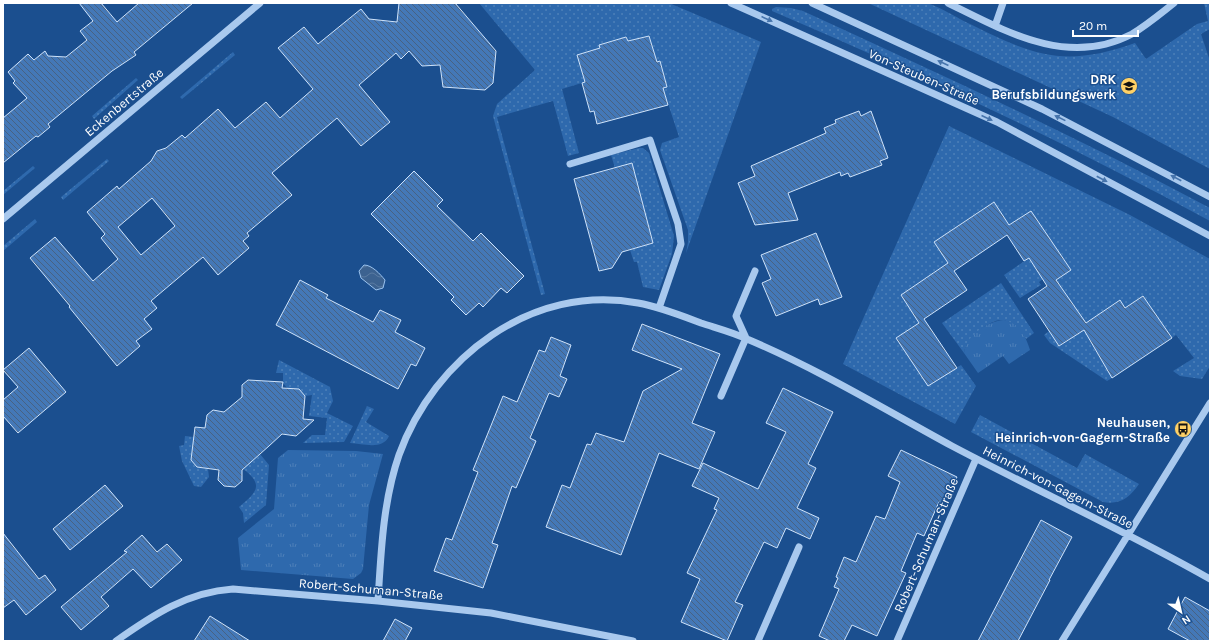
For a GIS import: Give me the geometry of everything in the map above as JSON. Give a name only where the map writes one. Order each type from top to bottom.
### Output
[{"type":"street","name":"Eckenbertstraße","points":[[3,219],[260,3]]},
{"type":"street","name":"Von-Steuben-Straße","points":[[731,3],[996,122],[1210,236]]},
{"type":"street","name":"Von-Steuben-Straße","points":[[812,3],[1042,109],[1210,197]]},
{"type":"street","points":[[948,3],[1030,41],[1073,48],[1109,43],[1131,34],[1174,3]]},
{"type":"street","points":[[995,26],[1004,3]]},
{"type":"street","points":[[570,164],[650,140],[678,224],[681,244],[659,308]]},
{"type":"street","points":[[721,396],[746,338],[736,316],[755,271]]},
{"type":"street","name":"Heinrich-von-Gagern-Straße","points":[[378,601],[386,509],[399,456],[413,422],[426,401],[455,363],[498,330],[542,310],[575,303],[615,300],[659,308],[746,338],[819,373],[976,459],[1210,579]]},
{"type":"street","points":[[1062,641],[1210,403]]},
{"type":"street","name":"Robert-Schuman-Straße","points":[[897,641],[976,459]]},
{"type":"street","points":[[758,641],[799,547]]},
{"type":"street","name":"Robert-Schuman-Straße","points":[[116,641],[146,620],[178,602],[217,590],[233,589],[378,601],[491,613],[633,641]]},
{"type":"green space","name":"DRK Berufsbildungswerk","points":[[913,2],[931,4],[965,22],[1013,44],[1032,51],[1050,55],[1089,55],[1110,51],[1135,43],[1146,59],[1197,24],[1208,21],[1204,3],[1210,3],[1210,29],[1201,34],[1210,61],[1210,169],[1113,117],[868,3]]},
{"type":"green space","points":[[479,3],[669,3],[761,42],[686,253],[688,230],[660,150],[662,143],[679,137],[663,88],[667,87],[660,61],[657,62],[649,36],[628,41],[626,37],[600,45],[601,48],[578,55],[585,82],[562,89],[579,153],[568,156],[553,101],[497,117],[545,294],[541,295],[493,116],[497,104],[535,70]]},
{"type":"green space","points":[[776,7],[791,8],[803,11],[957,82],[1110,156],[1210,208],[1210,221],[1157,192],[994,111],[772,11],[772,9]]},
{"type":"green space","points":[[233,52],[235,55],[182,99],[180,97]]},
{"type":"green space","points":[[136,78],[138,80],[94,119],[92,116]]},
{"type":"green space","points":[[949,126],[1130,215],[1210,259],[1210,366],[1202,379],[1180,376],[1173,371],[1194,358],[1176,335],[1172,338],[1143,296],[1125,308],[1119,300],[1108,308],[1111,312],[1088,327],[1056,280],[1071,270],[1031,211],[1009,225],[993,202],[934,242],[948,263],[901,295],[919,323],[896,338],[928,386],[961,365],[976,386],[955,424],[843,364]]},
{"type":"green space","points":[[643,148],[649,153],[674,236],[672,254],[659,290],[643,287],[637,262],[634,262],[630,250],[653,243],[632,164],[615,168],[611,155]]},
{"type":"green space","points":[[107,159],[109,161],[63,200],[61,197]]},
{"type":"green space","points":[[33,166],[35,168],[3,195],[3,191]]},
{"type":"green space","points":[[35,219],[37,222],[3,251],[3,246]]},
{"type":"green space","points":[[1029,258],[1043,279],[1039,282],[1041,285],[1020,298],[1004,275]]},
{"type":"green space","points":[[1001,283],[1034,333],[1026,339],[1018,329],[1008,322],[1004,320],[995,321],[990,323],[972,337],[966,346],[964,353],[942,323]]},
{"type":"green space","points":[[1004,320],[1018,327],[1030,350],[1009,364],[1003,356],[978,373],[964,353],[966,346],[973,335],[979,330],[991,323]]},
{"type":"green space","points":[[1087,328],[1093,337],[1089,340],[1112,378],[1107,381],[1050,343],[1044,335],[1049,331],[1060,346]]},
{"type":"green space","points":[[279,360],[330,387],[333,401],[327,413],[353,426],[344,442],[303,443],[312,435],[325,435],[327,418],[309,416],[312,395],[305,396],[299,389],[287,388],[283,383],[283,373],[276,373]]},
{"type":"green space","points":[[367,406],[374,409],[366,422],[389,436],[378,445],[350,443]]},
{"type":"green space","points":[[980,415],[1077,468],[1085,454],[1139,484],[1132,493],[1120,501],[1109,503],[1103,502],[971,432]]},
{"type":"green space","points":[[185,436],[194,437],[191,460],[197,467],[208,469],[209,477],[201,487],[194,486],[182,461],[179,446],[184,445]]},
{"type":"green space","points":[[288,450],[356,451],[383,454],[369,505],[363,569],[361,573],[353,579],[241,570],[238,538],[274,509],[278,458]]},
{"type":"green space","points":[[260,454],[269,465],[266,505],[244,523],[243,513],[239,507],[254,493],[256,484],[250,475],[243,469]]},
{"type":"water","points":[[364,265],[373,268],[385,280],[383,288],[376,290],[361,278],[359,271]]},
{"type":"building","points":[[79,3],[101,3],[117,22],[139,3],[193,3],[134,52],[136,55],[112,71],[48,124],[50,127],[38,137],[36,136],[3,163],[3,118],[27,98],[13,83],[15,81],[8,72],[28,54],[34,60],[45,51],[48,56],[66,57],[87,40],[80,31],[93,21]]},
{"type":"building","points":[[399,3],[455,3],[496,51],[493,83],[485,90],[443,87],[440,65],[422,66],[409,51],[401,59],[396,53],[359,85],[390,122],[361,146],[337,118],[272,173],[292,195],[247,233],[249,236],[243,241],[249,248],[218,275],[203,257],[151,301],[157,308],[144,319],[152,329],[136,341],[140,346],[117,366],[30,258],[55,237],[93,281],[118,259],[101,238],[105,234],[87,212],[117,186],[119,189],[151,161],[157,151],[166,148],[182,135],[185,138],[218,109],[235,128],[266,102],[280,118],[313,89],[278,48],[304,27],[318,44],[361,9],[369,19],[397,22]],"holes":[[[152,198],[175,226],[141,255],[118,227]]]},
{"type":"building","points":[[649,36],[657,62],[660,61],[667,87],[663,88],[668,105],[597,124],[594,111],[590,112],[582,83],[585,82],[577,55],[600,48],[599,45],[626,37],[628,41]]},
{"type":"building","points":[[859,111],[861,116],[871,111],[888,158],[880,161],[882,165],[850,177],[848,173],[841,176],[840,172],[788,193],[798,220],[755,225],[738,183],[755,176],[751,166],[826,133],[824,128],[836,123],[835,120]]},
{"type":"building","points":[[632,163],[653,243],[622,252],[612,268],[599,271],[574,179]]},
{"type":"building","points":[[414,171],[443,200],[437,206],[473,241],[481,233],[524,276],[507,293],[501,288],[483,307],[479,303],[466,315],[451,300],[454,297],[371,214]]},
{"type":"building","points":[[994,202],[1009,225],[1031,211],[1071,270],[1056,280],[1086,323],[1120,300],[1125,308],[1143,296],[1172,338],[1112,378],[1084,330],[1059,346],[1028,299],[1047,286],[1029,258],[1024,261],[1007,235],[954,271],[967,290],[924,319],[957,368],[928,386],[896,338],[919,323],[901,295],[948,263],[934,242]]},
{"type":"building","points":[[816,233],[842,297],[820,305],[818,299],[776,316],[762,283],[771,279],[761,255]]},
{"type":"building","points":[[300,280],[328,295],[326,298],[373,322],[380,310],[401,320],[395,332],[425,348],[416,366],[411,364],[398,389],[276,325]]},
{"type":"building","points":[[642,324],[720,354],[692,423],[715,432],[699,469],[659,453],[621,555],[546,527],[562,485],[570,488],[587,444],[591,445],[596,433],[624,442],[643,391],[682,369],[632,350]]},
{"type":"building","points":[[551,337],[571,345],[560,376],[567,379],[559,397],[549,393],[530,438],[536,441],[516,488],[512,486],[492,543],[498,545],[483,588],[434,571],[446,538],[452,540],[478,472],[473,470],[503,396],[517,402],[539,350],[545,352]]},
{"type":"building","points":[[29,348],[66,392],[18,433],[3,416],[3,400],[18,387],[3,370]]},
{"type":"building","points":[[248,380],[283,382],[282,388],[299,389],[305,396],[303,419],[314,420],[296,436],[282,434],[242,470],[242,481],[235,487],[224,486],[218,480],[219,470],[197,467],[191,460],[195,427],[205,428],[207,415],[213,410],[224,412],[242,397],[242,385]]},
{"type":"building","points":[[783,388],[833,412],[808,464],[816,468],[797,508],[819,518],[810,539],[786,528],[777,548],[764,542],[735,602],[743,605],[727,641],[681,622],[700,579],[687,573],[717,510],[714,509],[719,498],[692,486],[703,463],[758,489],[786,432],[766,423]]},
{"type":"building","points":[[901,450],[957,477],[943,504],[939,502],[924,536],[917,533],[901,571],[906,573],[877,636],[852,625],[844,641],[830,641],[819,636],[839,589],[834,587],[838,578],[836,577],[844,557],[856,562],[876,516],[885,519],[900,482],[888,476]]},
{"type":"building","points":[[105,485],[123,506],[70,550],[53,529]]},
{"type":"building","points":[[1041,520],[1072,537],[1050,580],[1018,641],[978,641]]},
{"type":"building","points":[[3,533],[39,579],[45,575],[56,590],[26,615],[14,600],[3,608]]},
{"type":"building","points":[[142,535],[157,552],[167,544],[182,560],[151,588],[133,569],[101,597],[109,606],[81,630],[61,607],[127,552],[124,551]]},
{"type":"building","points":[[1185,597],[1210,611],[1210,641],[1190,641],[1168,629]]},
{"type":"building","points":[[210,616],[250,641],[194,641]]},
{"type":"building","points":[[395,619],[412,628],[405,641],[383,641]]},
{"type":"place","name":"DRK Berufsbildungswerk","points":[[1129,86]]},
{"type":"place","name":"Neuhausen, Heinrich-von-Gagern-Straße","points":[[1183,429]]}]
